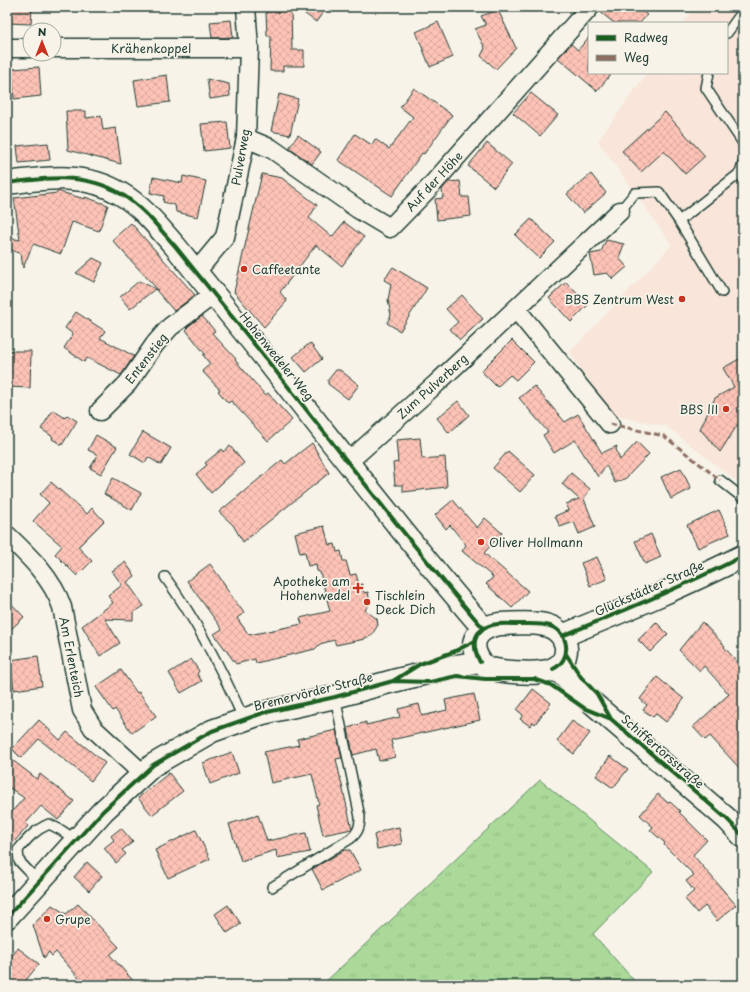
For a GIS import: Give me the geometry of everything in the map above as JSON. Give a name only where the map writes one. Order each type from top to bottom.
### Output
[{"type":"main road","name":"Hohenwedeler Weg","points":[[7,183],[60,177],[88,181],[111,188],[145,213],[214,294],[426,560],[479,635]]},
{"type":"main road","name":"Glückstädter Straße","points":[[480,662],[485,667],[501,671],[541,672],[560,653],[636,606],[743,556]]},
{"type":"main road","name":"Bremervörder Straße","points":[[393,681],[420,664],[453,652],[479,635],[491,625],[542,624],[558,630],[560,653]]},
{"type":"main road","points":[[479,635],[474,648],[480,662]]},
{"type":"main road","name":"Schiffertorsstraße","points":[[560,653],[597,694],[611,719],[727,819],[743,836]]},
{"type":"main road","name":"Bremervörder Straße","points":[[7,917],[103,811],[143,774],[153,765],[212,731],[264,713],[335,697],[456,666],[480,662]]},
{"type":"main road","points":[[393,681],[430,682],[457,676],[485,679],[534,679],[551,684],[584,708],[611,719]]},
{"type":"street","name":"Pulverweg","points":[[196,272],[225,238],[246,138],[249,48],[246,7]]},
{"type":"street","name":"Auf der Höhe","points":[[246,138],[272,149],[358,209],[390,228],[430,187],[590,7]]},
{"type":"street","points":[[7,48],[22,48]]},
{"type":"street","name":"Krähenkoppel","points":[[62,48],[249,48]]},
{"type":"street","name":"Zum Pulverberg","points":[[348,462],[436,383],[620,211]]},
{"type":"street","name":"Entenstieg","points":[[100,411],[128,383],[155,344],[170,327],[214,294]]},
{"type":"street","points":[[516,309],[610,424]]},
{"type":"street","name":"Am Erlenteich","points":[[7,535],[26,553],[57,593],[62,607],[82,710],[94,728],[143,774]]},
{"type":"lane","points":[[728,32],[743,11]]},
{"type":"lane","points":[[709,74],[706,88],[743,143]]},
{"type":"lane","points":[[678,221],[740,173],[743,164]]},
{"type":"lane","points":[[620,211],[635,193],[659,192],[722,292]]},
{"type":"lane","points":[[720,480],[743,498]]},
{"type":"lane","points":[[165,577],[178,595],[215,658],[244,720]]},
{"type":"lane","points":[[272,887],[350,839],[356,834],[360,826],[360,817],[335,697]]},
{"type":"lane","points":[[39,882],[19,861],[18,850],[38,829],[49,824],[76,840]]},
{"type":"shaded area","name":"BBS Zentrum West","points":[[695,7],[743,7],[743,486],[666,426],[611,415],[570,352],[672,245],[598,141],[646,74],[728,74],[728,22],[684,22]]},
{"type":"green space","points":[[540,780],[653,872],[593,934],[638,985],[322,985]]},
{"type":"building","points":[[7,7],[32,7],[31,22],[22,22],[22,24],[7,23]]},
{"type":"building","points":[[296,7],[327,7],[316,22]]},
{"type":"building","points":[[600,7],[637,7],[647,15],[641,22],[613,22],[599,11]]},
{"type":"building","points":[[498,10],[516,48],[496,69],[481,56],[485,48],[475,29],[486,25],[481,16]]},
{"type":"building","points":[[291,11],[292,50],[304,50],[304,66],[283,66],[283,71],[270,71],[271,36],[267,36],[266,12]]},
{"type":"building","points":[[231,20],[233,37],[212,38],[210,22]]},
{"type":"building","points":[[438,22],[453,57],[430,67],[416,32]]},
{"type":"building","points":[[588,38],[588,74],[611,74],[597,91],[558,58],[571,44],[578,50]]},
{"type":"building","points":[[39,67],[41,96],[14,99],[12,69]]},
{"type":"building","points":[[167,75],[170,102],[138,106],[134,80]]},
{"type":"building","points":[[207,79],[229,84],[230,96],[210,99]]},
{"type":"building","points":[[414,88],[452,115],[424,154],[422,153],[392,196],[338,160],[355,134],[372,145],[375,139],[389,149],[413,117],[400,107]]},
{"type":"building","points":[[531,93],[558,115],[540,136],[513,113]]},
{"type":"building","points":[[279,94],[298,99],[290,135],[271,131]]},
{"type":"building","points":[[66,111],[86,111],[86,118],[101,116],[103,130],[116,128],[121,164],[68,150]]},
{"type":"building","points":[[665,112],[705,156],[685,174],[664,151],[641,172],[622,151]]},
{"type":"building","points":[[227,122],[230,148],[204,151],[201,124]]},
{"type":"building","points":[[298,135],[321,152],[312,164],[289,148]]},
{"type":"building","points":[[48,143],[50,160],[19,163],[17,146]]},
{"type":"building","points":[[487,143],[512,164],[494,187],[468,166]]},
{"type":"building","points":[[262,174],[282,178],[317,205],[309,218],[332,237],[344,222],[364,237],[342,266],[316,245],[280,292],[287,301],[264,327],[234,292]]},
{"type":"building","points":[[591,174],[606,193],[583,213],[567,194]]},
{"type":"building","points":[[183,176],[206,181],[198,217],[176,212],[175,205],[163,202],[164,196],[150,193],[153,177],[182,183]]},
{"type":"building","points":[[460,181],[462,197],[469,197],[471,216],[437,220],[435,199],[443,198],[442,189],[448,182]]},
{"type":"building","points":[[57,191],[85,199],[85,197],[108,205],[99,231],[72,222],[61,254],[33,244],[23,268],[21,254],[7,248],[7,237],[20,240],[14,198],[57,193]]},
{"type":"building","points":[[531,219],[555,242],[539,258],[515,235]]},
{"type":"building","points":[[131,223],[195,295],[174,311],[155,289],[130,309],[120,297],[139,281],[158,290],[112,240]]},
{"type":"building","points":[[606,240],[624,244],[619,258],[627,267],[613,279],[607,273],[594,275],[590,254],[601,252]]},
{"type":"building","points":[[93,258],[103,263],[94,282],[76,273]]},
{"type":"building","points":[[393,267],[427,288],[400,331],[387,323],[391,315],[388,300],[391,284],[384,280]]},
{"type":"building","points":[[566,282],[588,305],[571,322],[549,298]]},
{"type":"building","points":[[462,295],[483,319],[460,340],[450,329],[458,322],[446,309]]},
{"type":"building","points":[[76,312],[105,331],[100,338],[134,356],[121,375],[87,358],[84,362],[64,348],[73,334],[65,328]]},
{"type":"building","points":[[202,316],[215,331],[212,333],[236,359],[235,360],[265,395],[268,393],[292,420],[268,441],[231,401],[228,403],[218,391],[220,390],[202,371],[210,364],[203,355],[205,354],[186,330],[188,328],[187,327]]},
{"type":"building","points":[[512,340],[534,362],[516,380],[510,375],[497,387],[481,371]]},
{"type":"building","points":[[310,343],[322,359],[306,372],[293,357]]},
{"type":"building","points":[[7,351],[31,351],[30,388],[7,387]]},
{"type":"building","name":"BBS III","points":[[743,357],[743,421],[738,424],[720,452],[700,429],[715,398],[734,387],[723,368]]},
{"type":"building","points":[[336,370],[340,370],[359,385],[348,399],[328,384],[328,380]]},
{"type":"building","points":[[534,386],[565,422],[578,414],[602,453],[617,446],[616,449],[620,460],[637,442],[649,454],[626,478],[615,483],[606,465],[598,477],[575,440],[554,453],[543,435],[548,432],[519,398]]},
{"type":"building","points":[[458,401],[469,415],[449,433],[437,418]]},
{"type":"building","points":[[53,410],[65,418],[67,415],[77,421],[62,445],[52,439],[53,437],[41,429]]},
{"type":"building","points":[[143,432],[171,448],[161,465],[148,457],[145,463],[130,454]]},
{"type":"building","points":[[96,435],[117,447],[101,474],[90,468],[98,455],[88,450]]},
{"type":"building","points":[[420,438],[422,459],[445,457],[447,487],[403,492],[403,485],[395,485],[393,463],[398,462],[396,440]]},
{"type":"building","points":[[312,443],[329,473],[243,542],[233,525],[219,512],[282,460],[285,464]]},
{"type":"building","points":[[230,446],[244,463],[211,493],[196,474],[207,465],[205,463],[222,449],[223,452]]},
{"type":"building","points":[[508,451],[535,475],[520,492],[493,468]]},
{"type":"building","points":[[681,468],[691,489],[671,499],[661,477]]},
{"type":"building","points":[[571,473],[590,489],[584,499],[595,527],[579,534],[574,522],[560,527],[555,516],[569,510],[566,504],[579,499],[562,484]]},
{"type":"building","points":[[113,478],[141,493],[132,510],[104,494]]},
{"type":"building","points":[[51,482],[87,514],[92,508],[104,521],[78,547],[92,561],[77,576],[55,554],[62,546],[33,521],[49,503],[40,494]]},
{"type":"building","points":[[453,500],[477,528],[485,518],[502,533],[484,553],[528,591],[512,608],[486,584],[493,577],[462,551],[466,545],[450,525],[446,529],[435,515]]},
{"type":"building","points":[[719,510],[730,534],[698,548],[687,525]]},
{"type":"building","points":[[324,526],[329,545],[335,544],[337,552],[341,551],[343,561],[346,561],[350,575],[356,574],[359,585],[362,584],[364,593],[368,592],[370,603],[365,610],[377,619],[378,625],[371,636],[364,638],[365,639],[336,645],[334,640],[320,644],[315,649],[256,663],[255,659],[236,664],[214,634],[222,629],[187,581],[210,564],[244,613],[237,618],[249,635],[302,624],[300,618],[330,611],[320,572],[317,571],[316,564],[308,566],[305,552],[300,553],[295,533]]},
{"type":"building","points":[[651,534],[661,557],[645,564],[635,541]]},
{"type":"building","points":[[597,557],[607,579],[590,586],[581,563]]},
{"type":"building","points":[[125,562],[135,576],[127,582],[144,606],[133,613],[133,620],[105,619],[120,643],[100,656],[82,626],[113,603],[108,596],[122,585],[112,571]]},
{"type":"building","points":[[7,599],[24,617],[7,633]]},
{"type":"building","points":[[656,622],[668,634],[650,652],[638,640]]},
{"type":"building","points":[[702,622],[725,646],[724,647],[743,668],[743,772],[710,736],[705,740],[693,727],[729,694],[704,666],[700,671],[679,650]]},
{"type":"building","points":[[38,656],[42,686],[14,690],[10,660]]},
{"type":"building","points":[[191,659],[199,671],[197,674],[202,681],[181,693],[169,673]]},
{"type":"building","points":[[121,670],[156,716],[132,733],[115,709],[113,711],[96,687]]},
{"type":"building","points":[[657,677],[684,699],[666,722],[656,714],[653,717],[643,710],[647,705],[640,699]]},
{"type":"building","points":[[533,689],[551,703],[535,724],[533,722],[530,726],[520,719],[523,715],[517,710]]},
{"type":"building","points":[[474,694],[480,720],[391,740],[395,757],[379,761],[376,749],[353,755],[348,728],[366,722],[366,725],[400,717],[398,709],[419,704],[422,716],[447,710],[445,700]]},
{"type":"building","points":[[39,720],[60,740],[67,732],[105,763],[91,781],[39,739],[21,758],[12,749]]},
{"type":"building","points":[[572,721],[590,733],[574,754],[557,741]]},
{"type":"building","points":[[336,730],[342,758],[336,759],[352,829],[323,835],[316,805],[319,804],[312,774],[271,783],[264,752],[299,745],[297,739]]},
{"type":"building","points":[[232,752],[239,773],[210,784],[203,763]]},
{"type":"building","points":[[7,756],[37,779],[40,774],[74,801],[58,820],[41,806],[26,823],[28,826],[7,850],[7,817],[24,798],[7,786]]},
{"type":"building","points":[[610,756],[628,769],[613,788],[596,776]]},
{"type":"building","points":[[169,773],[183,791],[152,815],[138,798]]},
{"type":"building","points":[[658,794],[680,811],[679,812],[707,840],[693,855],[736,905],[717,921],[705,906],[697,913],[685,899],[694,891],[686,881],[694,875],[664,845],[665,843],[650,830],[653,827],[640,815]]},
{"type":"building","points":[[258,815],[267,841],[306,833],[310,852],[277,858],[276,850],[241,861],[229,824]]},
{"type":"building","points":[[399,827],[402,844],[377,849],[374,835],[385,830]]},
{"type":"building","points":[[121,828],[133,842],[122,850],[126,854],[116,863],[104,848],[114,840],[111,836]]},
{"type":"building","points":[[196,830],[210,859],[168,878],[155,850]]},
{"type":"building","points":[[345,850],[350,850],[361,870],[323,890],[312,869]]},
{"type":"building","points":[[87,862],[102,876],[89,891],[74,877]]},
{"type":"building","points":[[78,904],[119,947],[110,955],[137,985],[85,985],[56,952],[52,956],[49,952],[44,958],[33,925],[52,905],[66,914]]},
{"type":"building","points":[[228,905],[241,924],[227,933],[215,914]]},
{"type":"building","points":[[18,948],[39,964],[22,985],[12,985],[7,981],[7,962]]},
{"type":"marked path","points":[[610,424],[664,436],[720,480]]},
{"type":"cycle path","points":[[7,183],[51,178],[66,178],[94,182],[121,194],[143,211],[175,246],[269,362],[390,516],[484,629]]},
{"type":"cycle path","points":[[562,636],[631,608],[743,556]]},
{"type":"cycle path","points":[[480,662],[475,645],[475,640],[480,631],[492,625],[543,624],[557,629],[565,640],[566,653],[559,665],[553,669]]},
{"type":"cycle path","points":[[7,917],[103,811],[153,765],[212,731],[263,713],[335,697],[393,681],[420,664],[453,652],[475,641]]},
{"type":"cycle path","points":[[566,654],[581,677],[597,694],[611,719],[727,819],[743,836]]},
{"type":"cycle path","points":[[393,681],[430,682],[457,676],[485,679],[534,679],[551,685],[584,708],[611,719]]},
{"type":"place","name":"Caffeetante","points":[[244,269]]},
{"type":"place","name":"BBS Zentrum West","points":[[682,299]]},
{"type":"place","name":"BBS III","points":[[726,409]]},
{"type":"place","name":"Oliver Hollmann","points":[[481,542]]},
{"type":"place","name":"Apotheke am Hohenwedel","points":[[358,588]]},
{"type":"place","name":"Tischlein Deck Dich","points":[[367,602]]},
{"type":"place","name":"Grupe","points":[[47,919]]}]
